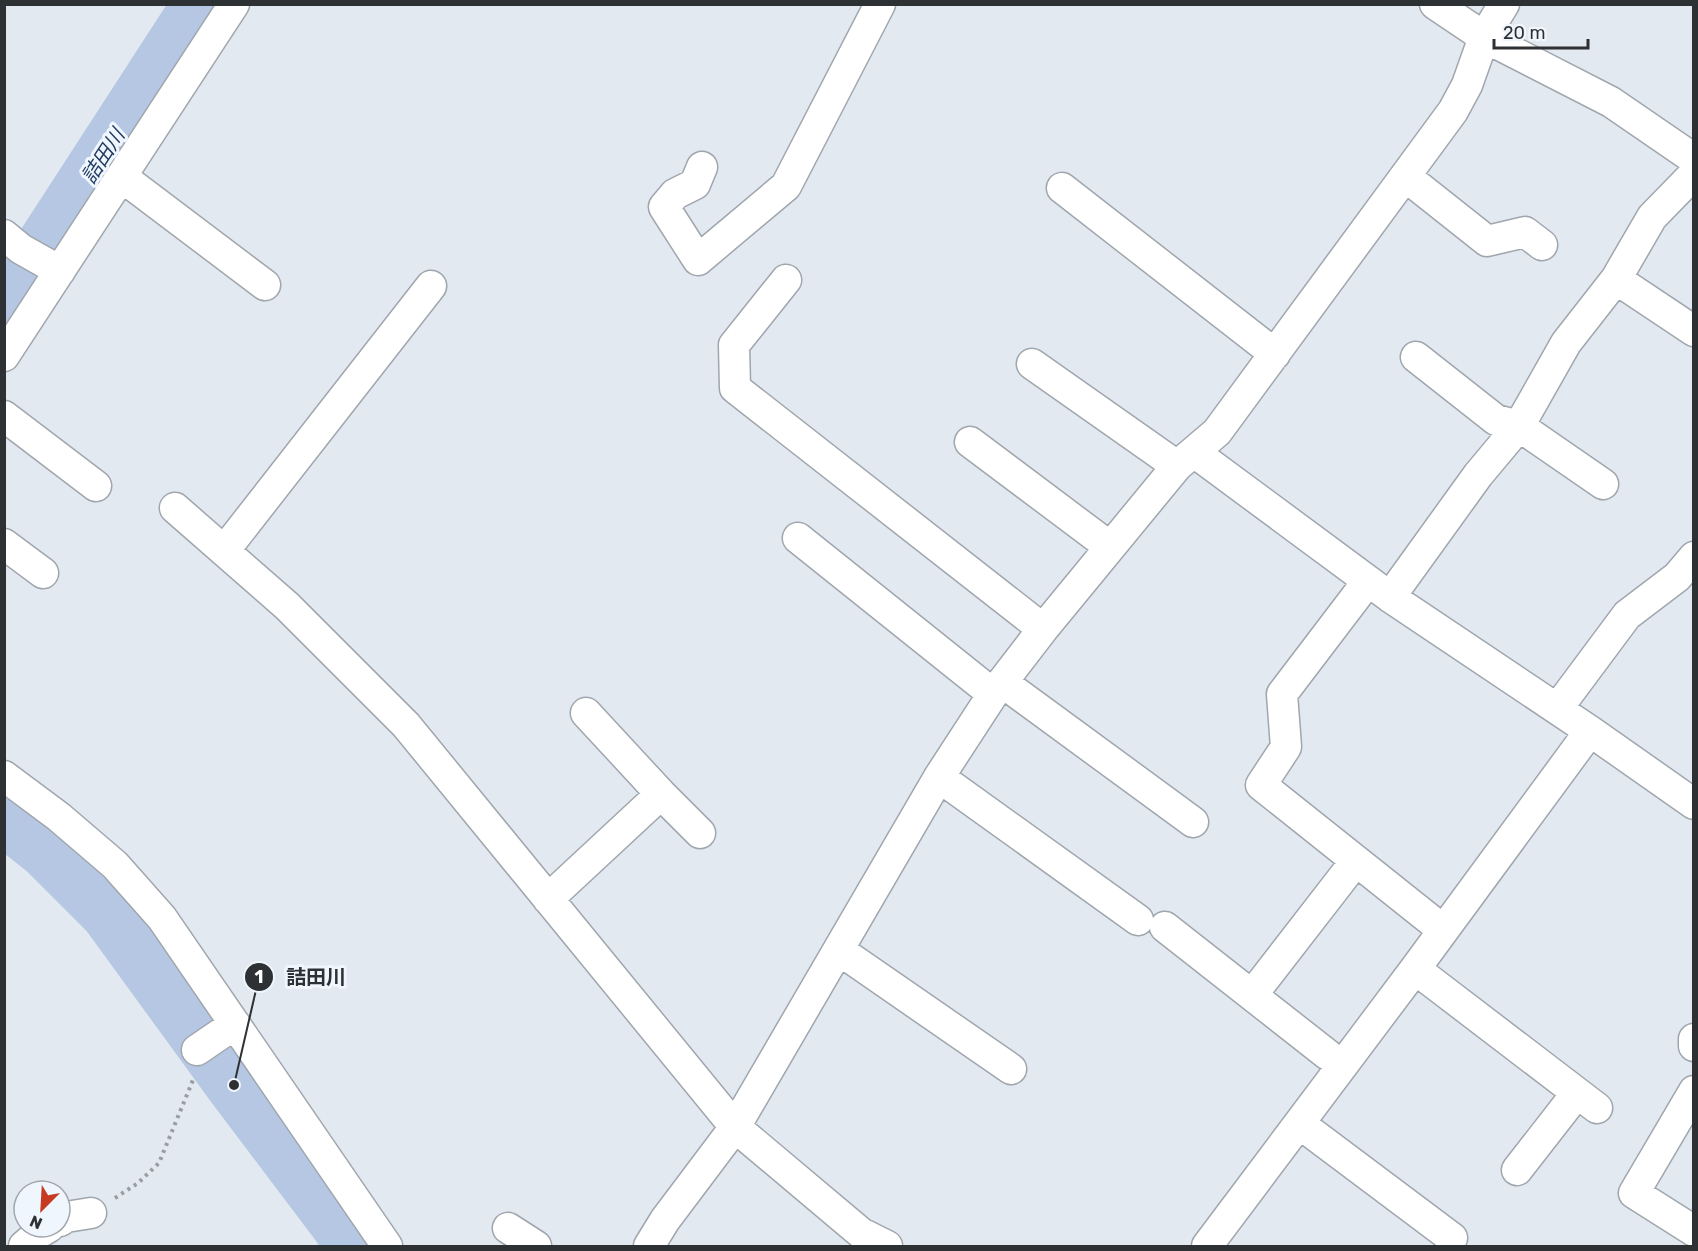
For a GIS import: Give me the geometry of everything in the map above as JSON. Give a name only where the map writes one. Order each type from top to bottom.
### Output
[{"type":"street","points":[[4,356],[55,268],[122,177],[234,4]]},
{"type":"street","points":[[702,167],[694,184],[675,194],[664,207],[698,260],[786,186],[880,4]]},
{"type":"street","points":[[1435,4],[1484,37],[1611,102],[1694,159]]},
{"type":"street","points":[[649,1246],[664,1220],[735,1127],[939,777],[998,688],[1110,547],[1185,459],[1216,432],[1275,354],[1453,111],[1467,85],[1484,37],[1504,4]]},
{"type":"street","points":[[1433,922],[1261,785],[1286,747],[1282,694],[1379,589],[1519,426],[1566,343],[1616,279],[1652,217],[1694,174]]},
{"type":"street","points":[[1405,176],[1487,241],[1525,232],[1542,245]]},
{"type":"street","points":[[122,177],[265,285]]},
{"type":"street","points":[[1062,188],[1275,354]]},
{"type":"street","points":[[13,242],[55,268]]},
{"type":"street","points":[[1616,279],[1694,331]]},
{"type":"street","points":[[786,280],[734,345],[735,388],[1043,629]]},
{"type":"street","points":[[224,551],[431,286]]},
{"type":"street","points":[[1416,357],[1496,420],[1519,426],[1603,484]]},
{"type":"street","points":[[1032,363],[1185,459],[1590,731],[1694,804]]},
{"type":"street","points":[[4,416],[96,486]]},
{"type":"street","points":[[970,442],[1110,547]]},
{"type":"street","points":[[175,508],[287,606],[406,725],[735,1127],[856,1240],[888,1246]]},
{"type":"street","points":[[798,538],[998,688],[1193,822]]},
{"type":"street","points":[[4,544],[43,573]]},
{"type":"street","points":[[1557,709],[1627,615],[1677,577],[1694,557]]},
{"type":"street","points":[[586,713],[660,794],[700,833]]},
{"type":"street","points":[[1208,1246],[1590,731]]},
{"type":"street","points":[[4,776],[59,817],[115,865],[162,918],[387,1246]]},
{"type":"street","points":[[939,777],[1252,995],[1328,1055]]},
{"type":"street","points":[[548,899],[660,794]]},
{"type":"street","points":[[1252,995],[1355,862]]},
{"type":"street","points":[[839,950],[1011,1069]]},
{"type":"street","points":[[1415,969],[1587,1100],[1517,1170]]},
{"type":"street","points":[[197,1050],[235,1024]]},
{"type":"street","points":[[1694,1039],[1694,1046]]},
{"type":"street","points":[[1694,1092],[1634,1192],[1694,1232]]},
{"type":"street","points":[[1300,1124],[1452,1238]]},
{"type":"street","points":[[72,1216],[91,1213]]},
{"type":"street","points":[[508,1228],[536,1246]]},
{"type":"path","points":[[91,1213],[138,1183],[159,1163],[194,1076],[197,1050]]},
{"type":"waterway","name":"詰田川","points":[[4,308],[201,4]]},
{"type":"waterway","name":"詰田川","points":[[4,817],[46,850],[108,912],[353,1246]]},
{"type":"place","name":"詰田川","points":[[234,1085]]}]
